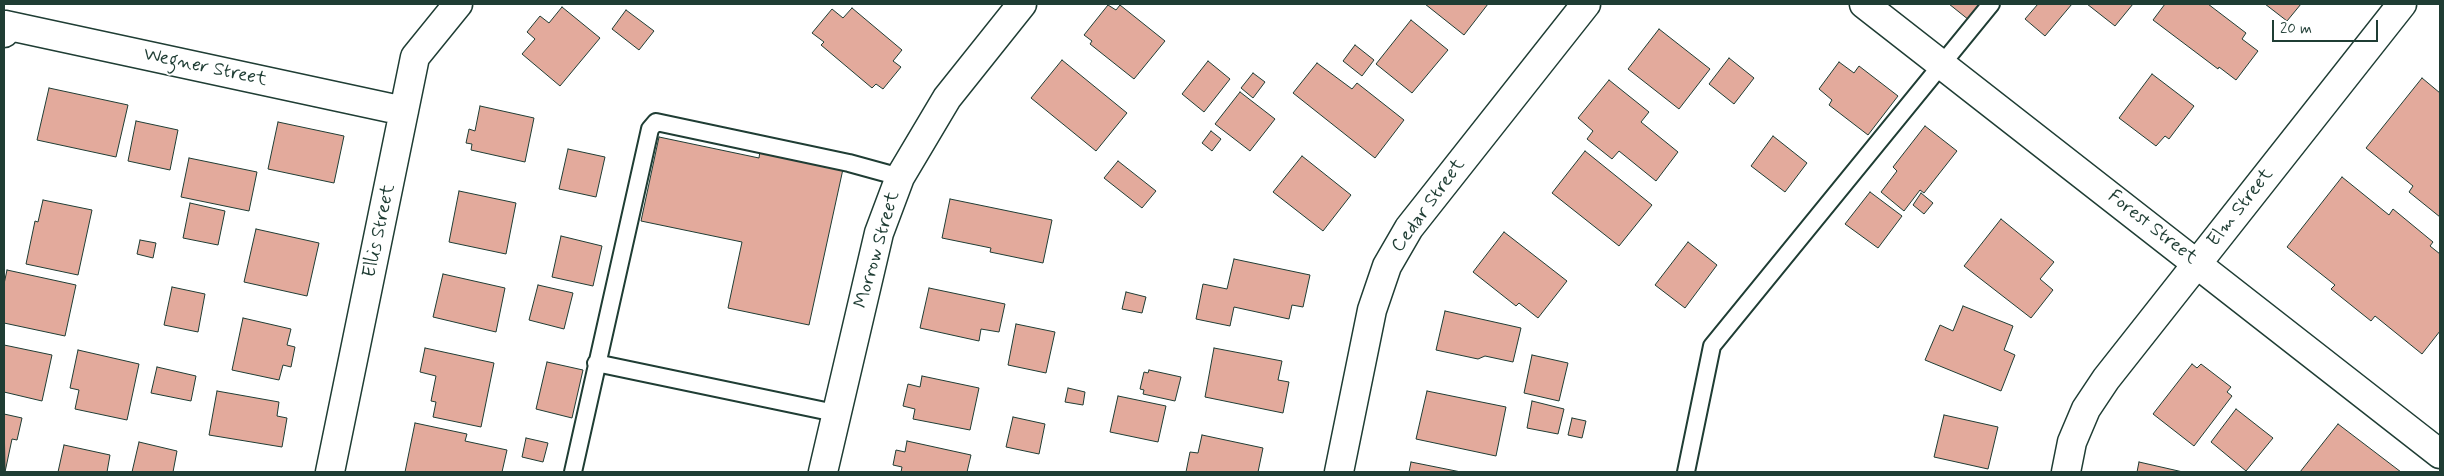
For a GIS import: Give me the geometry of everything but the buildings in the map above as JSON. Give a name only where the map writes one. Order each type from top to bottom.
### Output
[{"type":"street","name":"Ellis Street","points":[[330,472],[415,57],[458,4]]},
{"type":"street","name":"Morrow Street","points":[[823,472],[835,414],[879,233],[900,177],[947,98],[1022,4]]},
{"type":"street","name":"Cedar Street","points":[[1339,472],[1372,310],[1387,266],[1409,228],[1586,4]]},
{"type":"street","name":"Forest Street","points":[[1864,4],[2440,454]]},
{"type":"street","name":"Elm Street","points":[[2066,472],[2072,442],[2086,409],[2106,379],[2402,4]]},
{"type":"street","name":"Wegner Street","points":[[5,29],[404,110]]},
{"type":"lane","points":[[1686,472],[1712,346],[1991,4]]},
{"type":"lane","points":[[573,472],[650,129],[656,122],[849,163],[900,177]]},
{"type":"lane","points":[[596,363],[835,414]]}]
